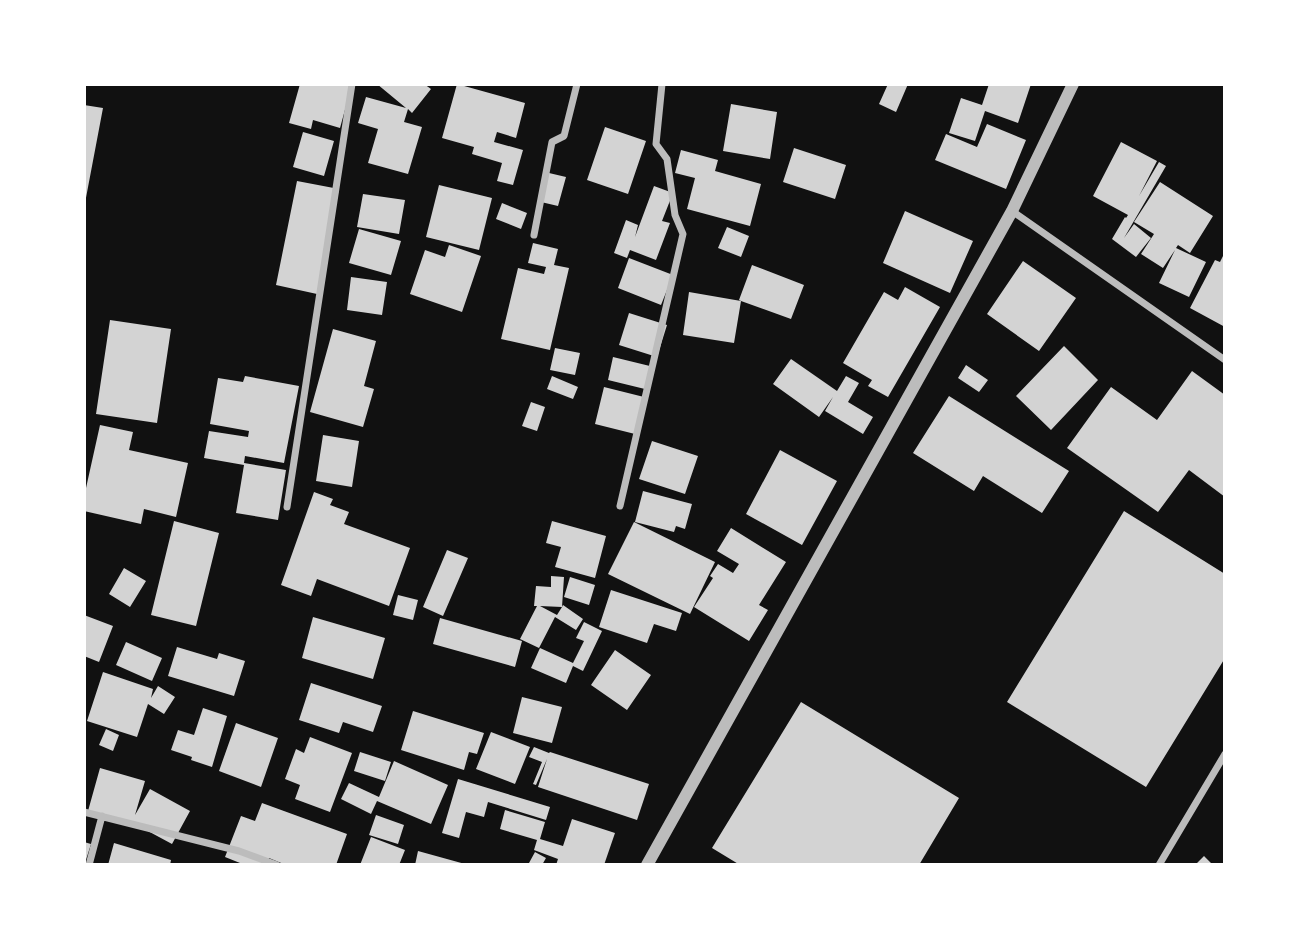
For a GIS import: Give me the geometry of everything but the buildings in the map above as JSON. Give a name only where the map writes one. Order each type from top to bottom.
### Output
[{"type":"street","points":[[287,507],[352,84]]},
{"type":"street","points":[[534,235],[552,142],[564,136],[577,84]]},
{"type":"street","points":[[620,506],[683,234],[675,215],[667,159],[656,144],[662,84]]},
{"type":"street","points":[[647,865],[1012,211],[1073,84]]},
{"type":"street","points":[[1012,211],[1225,360]]},
{"type":"street","points":[[1159,865],[1225,754]]},
{"type":"street","points":[[84,812],[239,851],[277,865]]},
{"type":"street","points":[[89,865],[102,816]]}]
